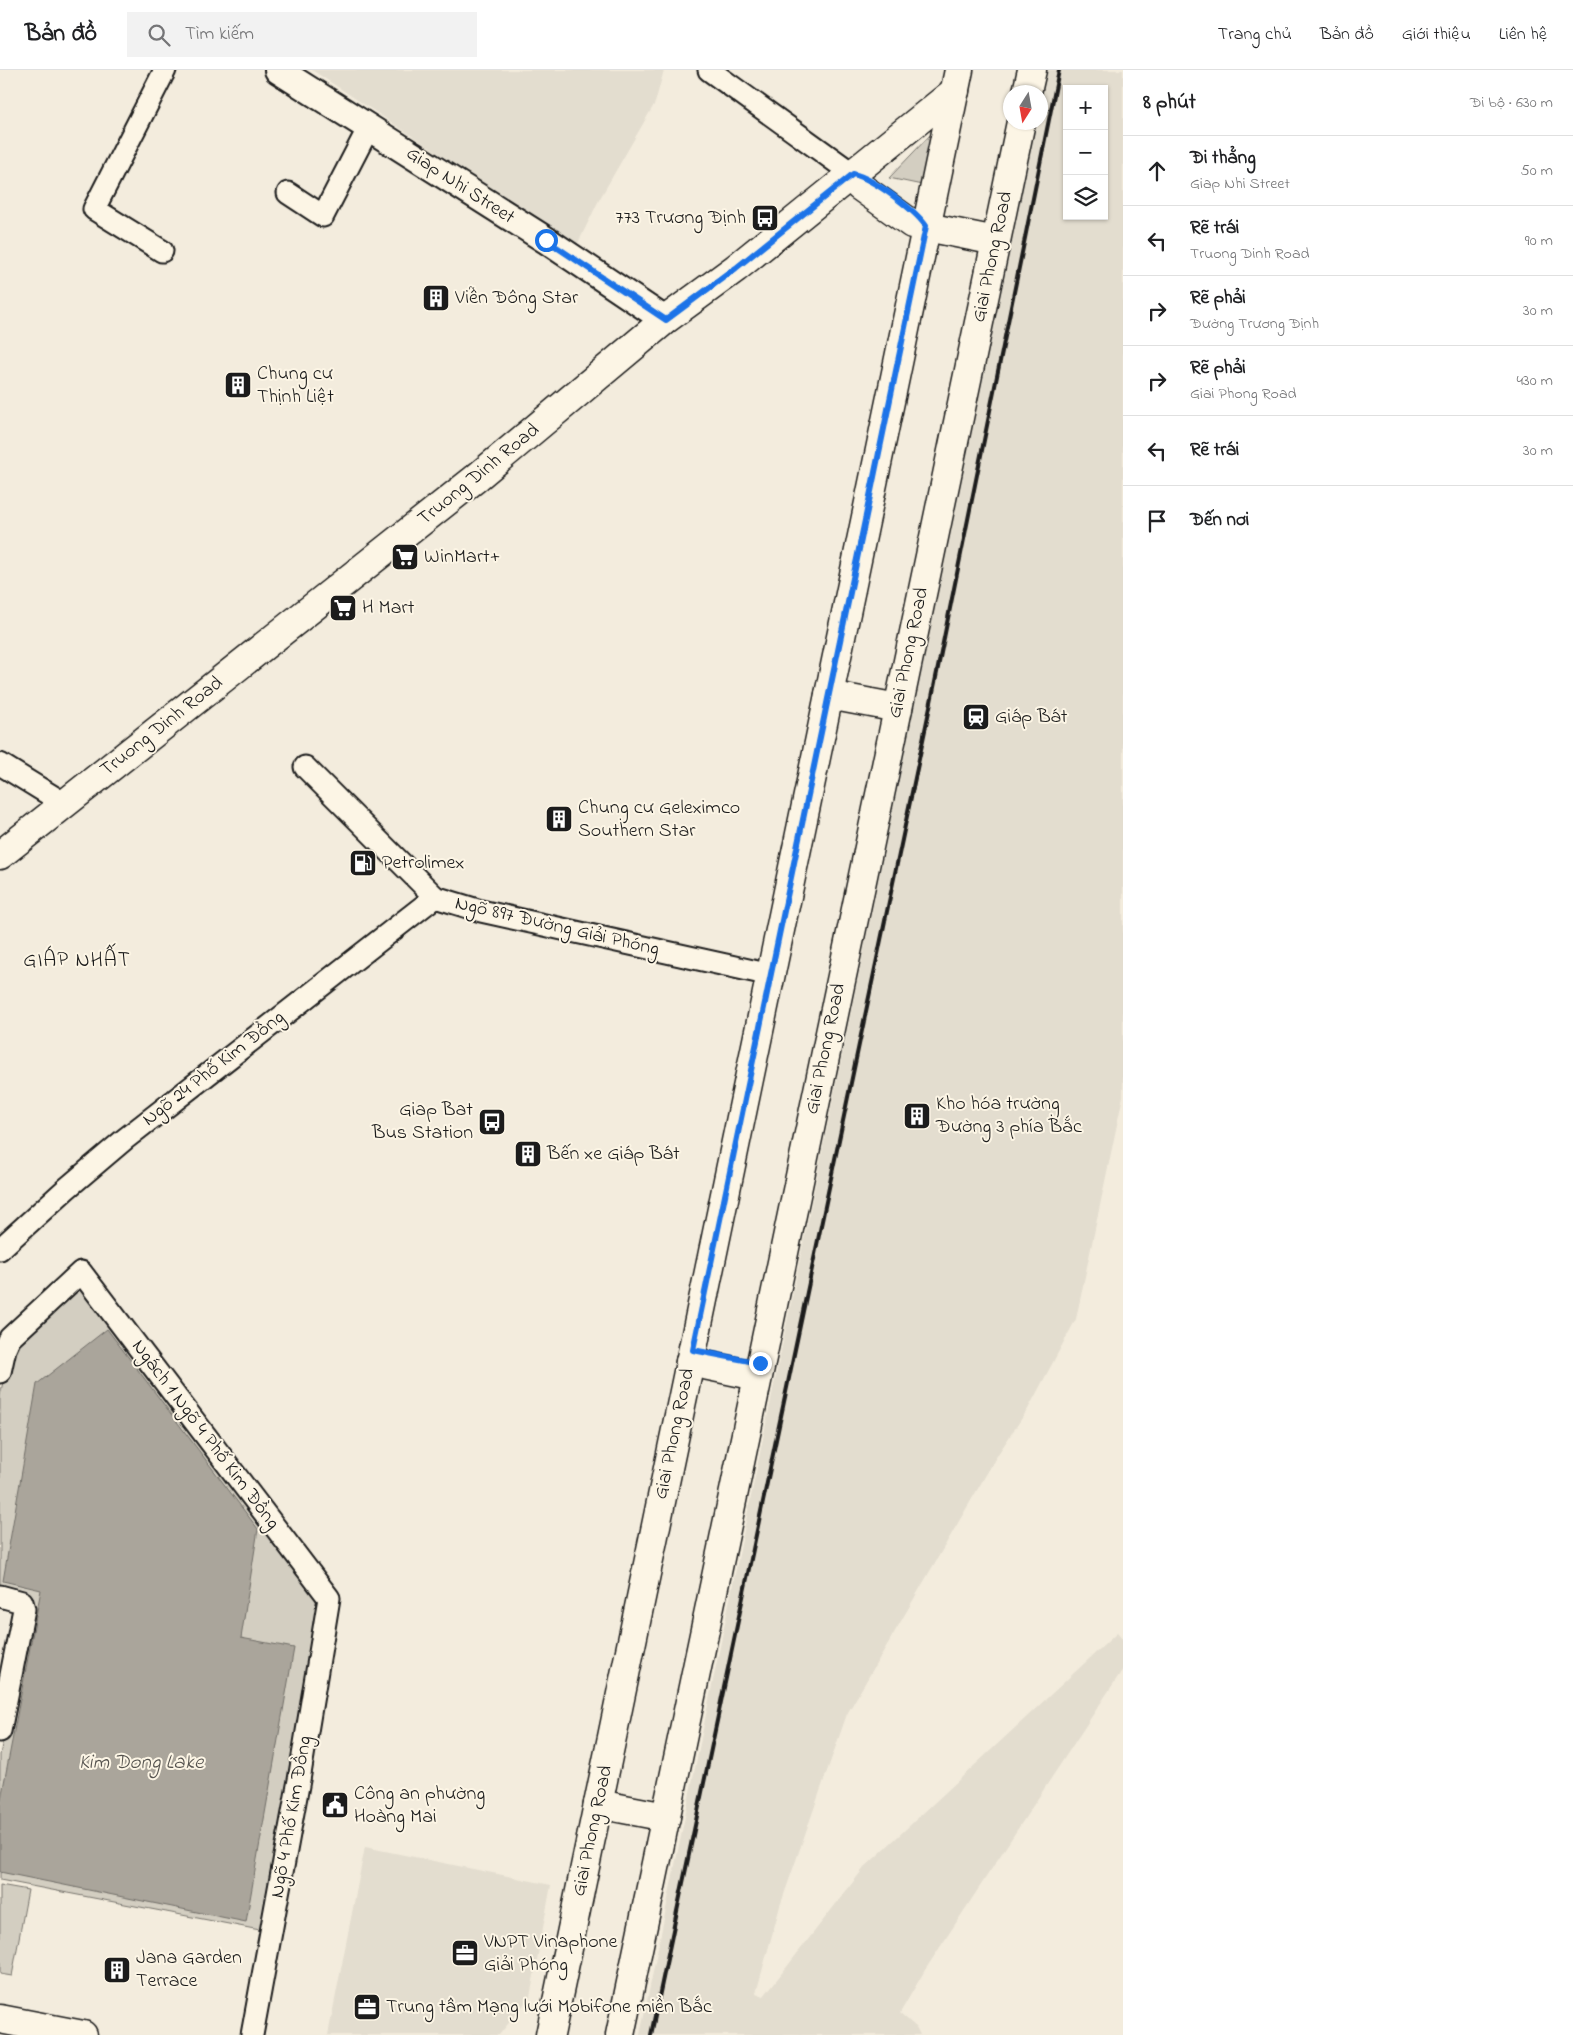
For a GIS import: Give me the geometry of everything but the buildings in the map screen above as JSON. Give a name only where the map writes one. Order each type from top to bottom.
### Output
[{"type":"main road","points":[[1029,85],[1032,70]]},
{"type":"main road","name":"Truong Dinh Road","points":[[0,855],[475,479],[666,320],[736,268],[853,174],[957,80]]},
{"type":"main road","name":"Giai Phong Road","points":[[550,2035],[957,80]]},
{"type":"main road","name":"Giai Phong Road","points":[[620,2035],[1019,130]]},
{"type":"main road","points":[[853,174],[859,186],[912,224],[996,241]]},
{"type":"main road","points":[[829,695],[898,708]]},
{"type":"main road","points":[[691,1356],[759,1370]]},
{"type":"main road","points":[[598,1804],[666,1817]]},
{"type":"main road","points":[[539,2035],[557,2004]]},
{"type":"main road","points":[[0,2019],[83,2035]]},
{"type":"street","points":[[162,251],[94,209],[165,70]]},
{"type":"street","name":"Giap Nhi Street","points":[[278,70],[546,240],[666,320]]},
{"type":"street","points":[[709,70],[853,174]]},
{"type":"street","points":[[288,193],[322,216],[369,127]]},
{"type":"street","points":[[0,764],[65,804]]},
{"type":"street","name":"Ngõ 897 Đường Giải Phóng","points":[[305,767],[435,896],[481,911],[770,975]]},
{"type":"street","name":"Ngõ 24 Phố Kim Đồng","points":[[0,1249],[125,1138],[435,896]]},
{"type":"street","name":"Ngách 1 Ngõ 4 Phố Kim Đồng","points":[[0,1372],[5,1349],[10,1338],[81,1272],[329,1598]]},
{"type":"street","points":[[0,1596],[22,1602],[24,1609],[0,1731]]},
{"type":"street","name":"Ngõ 4 Phố Kim Đồng","points":[[252,2035],[299,1780],[329,1598]]},
{"type":"shaded area","points":[[312,70],[664,70],[655,103],[599,200],[577,245]]},
{"type":"shaded area","points":[[1044,70],[1123,70],[1123,1096],[1076,1319],[1028,1409],[998,1454],[847,1714],[780,1906],[756,1993],[764,1996],[864,1868],[1117,1633],[1123,1640],[1123,1669],[925,1970],[900,2013],[916,2027],[920,2035],[640,2035],[1033,130],[1048,130],[1048,85],[1041,85]]},
{"type":"shaded area","points":[[934,131],[922,185],[889,178]]},
{"type":"shaded area","name":"Kim Dong Lake","points":[[81,1279],[323,1599],[265,1931],[0,1880],[0,1755],[29,1606],[0,1592],[0,1396],[10,1349]]},
{"type":"shaded area","points":[[365,1847],[551,1885],[530,1997],[499,2035],[328,2035]]},
{"type":"shaded area","points":[[0,1885],[28,1890],[12,1976],[0,1974]]},
{"type":"water","name":"Kim Dong Lake","points":[[107,1329],[258,1529],[241,1638],[294,1648],[246,1922],[0,1872],[0,1804],[41,1590],[3,1581],[37,1384]]},
{"type":"railway","points":[[651,2035],[932,697],[1059,70]]},
{"type":"place","name":"773 Trương Định","points":[[765,218]]},
{"type":"place","name":"Viễn Đông Star","points":[[436,298]]},
{"type":"place","name":"Chung cư Thịnh Liệt","points":[[238,385]]},
{"type":"place","name":"WinMart+","points":[[405,557]]},
{"type":"place","name":"H Mart","points":[[343,608]]},
{"type":"place","name":"Giáp Bát","points":[[976,717]]},
{"type":"place","name":"Chung cư Geleximco Southern Star","points":[[559,819]]},
{"type":"place","name":"Petrolimex","points":[[363,863]]},
{"type":"place","name":"Kho hóa trường Đường 3 phía Bắc","points":[[917,1116]]},
{"type":"place","name":"Giap Bat Bus Station","points":[[492,1122]]},
{"type":"place","name":"Bến xe Giáp Bát","points":[[528,1154]]},
{"type":"place","name":"Công an phường Hoàng Mai","points":[[335,1805]]},
{"type":"place","name":"VNPT Vinaphone Giải Phóng","points":[[465,1953]]},
{"type":"place","name":"Jana Garden Terrace","points":[[117,1970]]},
{"type":"place","name":"Trung tâm Mạng lưới Mobifone miền Bắc","points":[[367,2007]]},
{"type":"district","name":"GIÁP NHẤT","points":[[77,961]]},
{"type":"route","points":[[546,240],[666,320],[736,268],[853,174],[866,178],[918,216],[926,226],[693,1350],[760,1363]]}]
